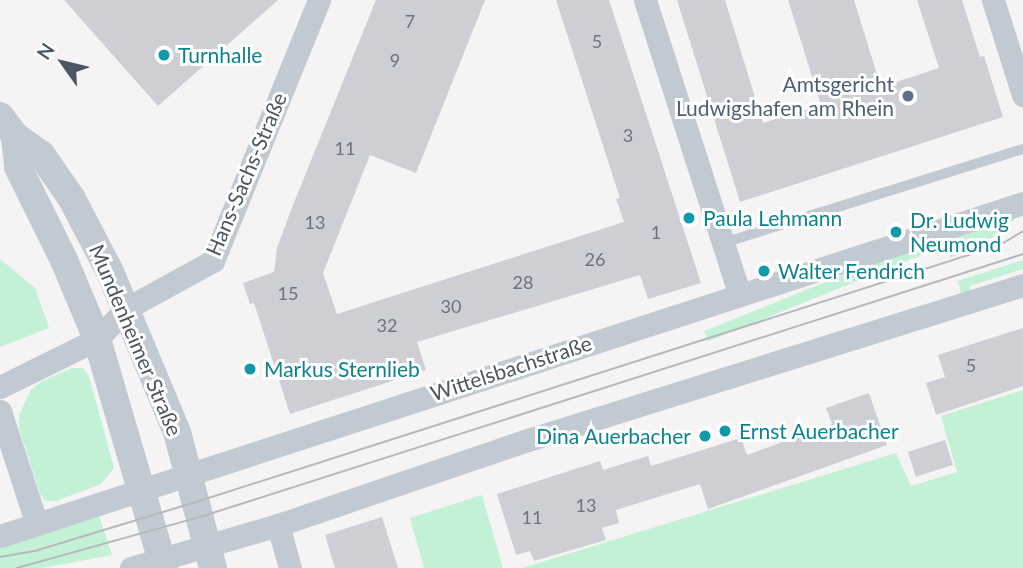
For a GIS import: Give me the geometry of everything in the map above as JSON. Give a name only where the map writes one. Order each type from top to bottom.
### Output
[{"type":"street","name":"Hans-Sachs-Straße","points":[[0,387],[97,339],[138,303],[213,261],[319,0]]},
{"type":"street","points":[[645,0],[739,293]]},
{"type":"street","points":[[993,0],[1023,95]]},
{"type":"street","name":"Mundenheimer Straße","points":[[8,126],[41,154],[138,303],[177,432],[210,557]]},
{"type":"street","name":"Mundenheimer Straße","points":[[8,126],[18,167],[64,260],[97,339],[163,564]]},
{"type":"street","name":"Wittelsbachstraße","points":[[0,536],[739,293],[1023,203]]},
{"type":"street","points":[[131,568],[210,557],[278,525],[528,440],[1023,285]]},
{"type":"street","points":[[0,411],[36,522]]},
{"type":"street","points":[[278,525],[290,568]]},
{"type":"lane","points":[[723,243],[1023,149]]},
{"type":"green space","points":[[1015,218],[995,236],[950,258],[945,240]]},
{"type":"green space","points":[[932,239],[936,249],[708,341],[704,331]]},
{"type":"green space","points":[[0,259],[35,288],[49,328],[0,347]]},
{"type":"green space","points":[[1023,260],[1023,269],[970,286],[971,295],[962,298],[958,281]]},
{"type":"green space","points":[[73,368],[83,368],[89,376],[114,468],[101,484],[56,501],[45,501],[40,494],[19,428],[19,415],[31,390],[42,381]]},
{"type":"green space","points":[[1023,390],[1023,568],[522,568],[896,453],[911,486],[957,472],[941,416]]},
{"type":"green space","points":[[482,495],[503,568],[424,568],[410,518]]},
{"type":"green space","points":[[99,515],[112,555],[43,568],[0,568],[0,546]]},
{"type":"building","name":"Turnhalle","points":[[64,0],[278,0],[158,106]]},
{"type":"building","points":[[376,0],[485,0],[416,173],[370,155],[323,273],[337,314],[624,222],[616,199],[620,198],[556,0],[609,0],[701,283],[648,299],[640,275],[417,342],[426,370],[290,414],[254,303],[250,304],[243,283],[274,272],[277,248],[291,210]]},
{"type":"building","name":"Amtsgericht Ludwigshafen am Rhein","points":[[677,0],[725,0],[763,123],[821,105],[788,0],[854,0],[881,87],[939,68],[917,0],[962,0],[980,57],[984,56],[1003,117],[740,202]]},
{"type":"building","points":[[1023,328],[1023,386],[936,415],[926,383],[945,377],[938,355]]},
{"type":"building","points":[[869,393],[887,445],[708,509],[700,484],[616,510],[619,523],[602,528],[606,540],[534,561],[530,551],[516,555],[497,494],[600,461],[603,470],[648,456],[651,466],[741,438],[747,455],[832,424],[826,408]]},
{"type":"building","points":[[945,440],[953,465],[916,477],[908,452]]},
{"type":"building","points":[[382,517],[398,568],[335,568],[325,535]]},
{"type":"tram line","points":[[0,557],[38,550],[196,502],[1000,245],[1023,231]]},
{"type":"tram line","points":[[17,568],[200,517],[1023,254]]},
{"type":"place","name":"Turnhalle","points":[[164,55]]},
{"type":"place","name":"Amtsgericht Ludwigshafen am Rhein","points":[[908,96]]},
{"type":"place","name":"Paula Lehmann","points":[[689,218]]},
{"type":"place","name":"Dr. Ludwig Neumond","points":[[896,232]]},
{"type":"place","name":"Walter Fendrich","points":[[764,271]]},
{"type":"place","name":"Markus Sternlieb","points":[[250,369]]},
{"type":"place","name":"Ernst Auerbacher","points":[[725,431]]},
{"type":"place","name":"Dina Auerbacher","points":[[705,436]]}]
